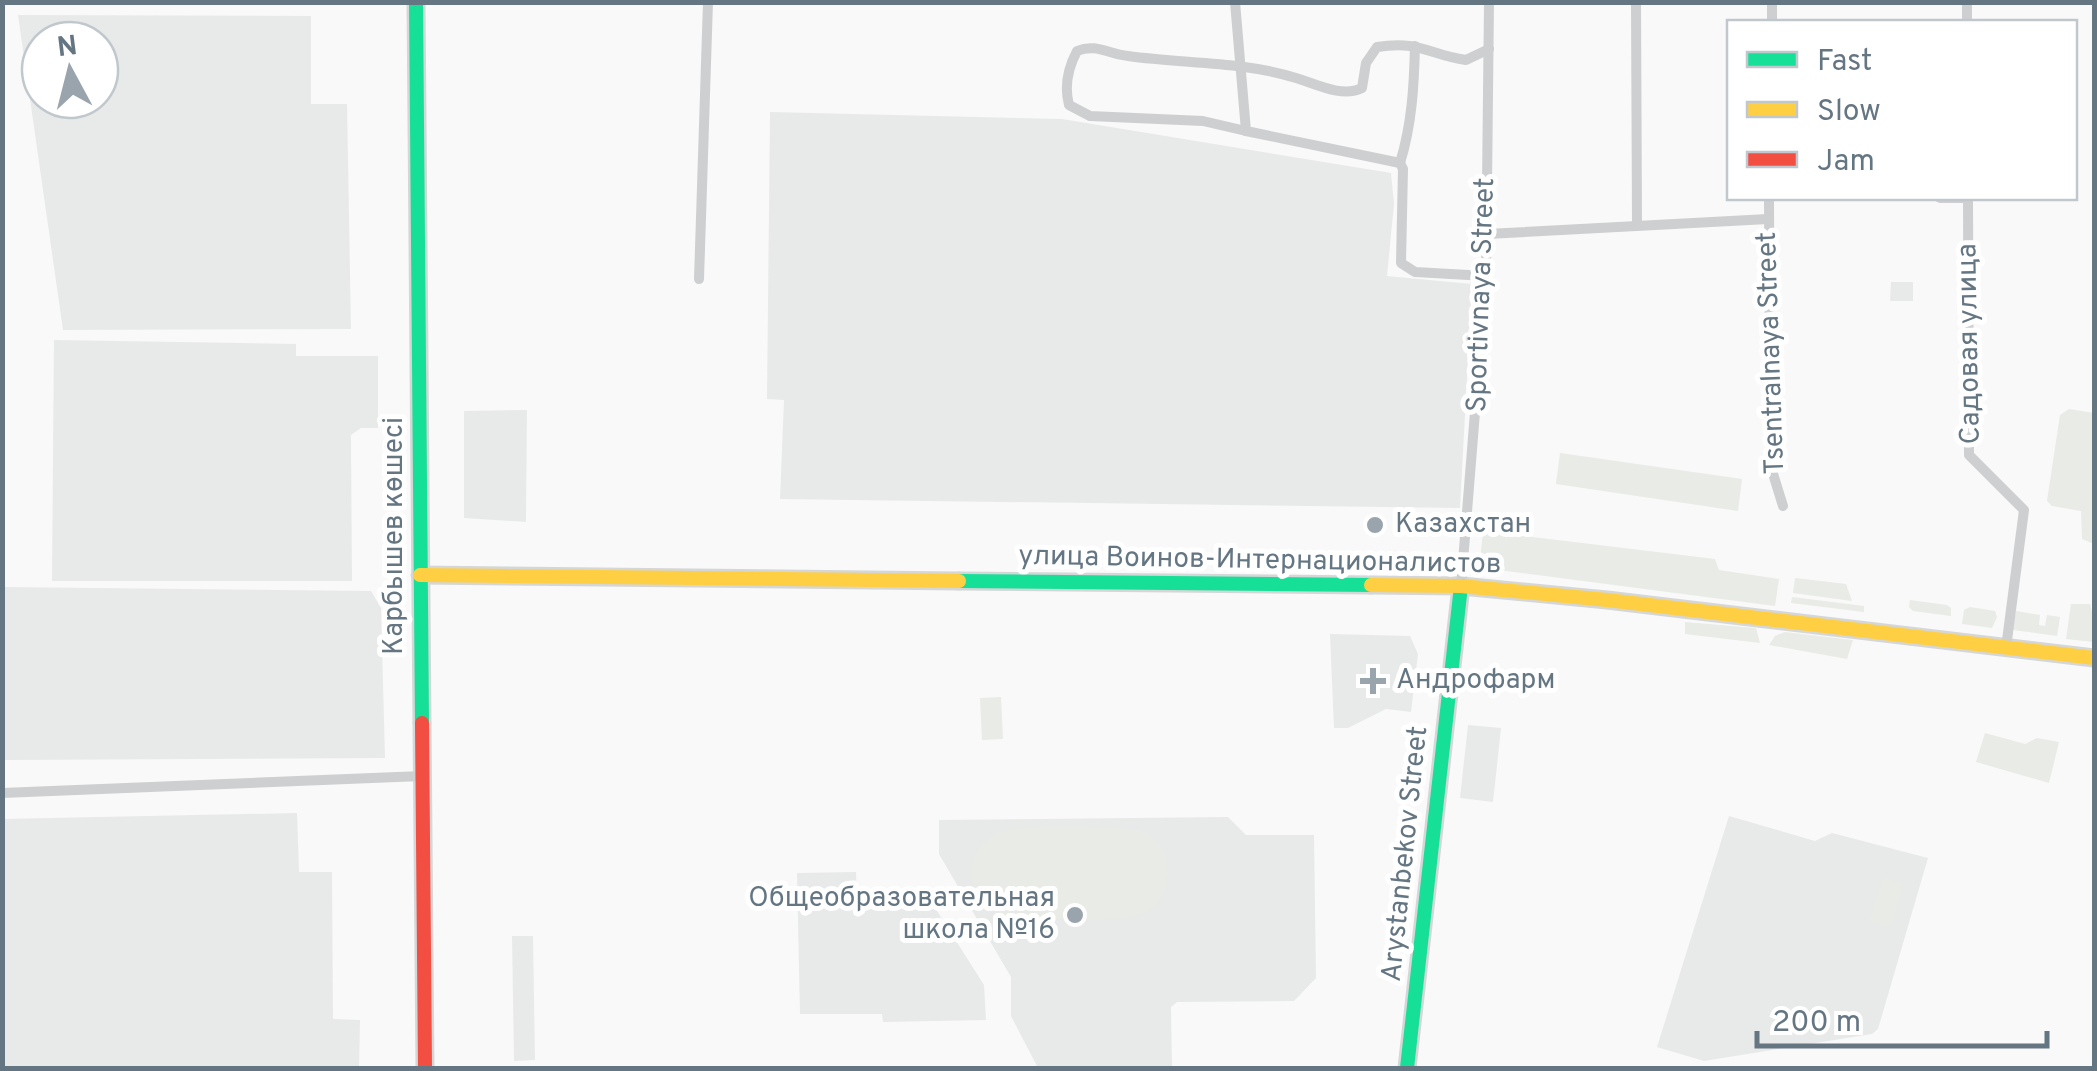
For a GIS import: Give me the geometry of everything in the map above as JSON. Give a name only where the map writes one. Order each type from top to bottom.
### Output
[{"type":"street","name":"Карбышев көшесі","points":[[416,2],[425,1068]]},
{"type":"street","points":[[699,278],[708,2]]},
{"type":"street","points":[[1236,2],[1246,131]]},
{"type":"street","name":"Sportivnaya Street","points":[[1461,586],[1486,276],[1489,2]]},
{"type":"street","points":[[1636,2],[1637,226]]},
{"type":"street","points":[[1400,163],[1203,121],[1090,116],[1070,105],[1066,92],[1073,58],[1076,50],[1088,46],[1126,56],[1239,66],[1356,92],[1362,88],[1366,63],[1376,47],[1415,46],[1466,60],[1489,49]]},
{"type":"street","points":[[1415,46],[1414,93],[1400,163],[1400,263],[1416,272],[1486,276]]},
{"type":"street","name":"Tsentralnaya Street","points":[[1768,200],[1770,464],[1783,506]]},
{"type":"street","name":"Садовая улица","points":[[1968,200],[1970,455],[2024,510],[2006,648]]},
{"type":"street","points":[[1487,234],[1768,219]]},
{"type":"street","name":"улица Воинов-Интернационалистов","points":[[420,575],[1461,586],[2094,658]]},
{"type":"street","name":"Arystanbekov Street","points":[[1408,1068],[1461,586]]},
{"type":"street","points":[[2,793],[422,776]]},
{"type":"shaded area","points":[[18,15],[311,16],[311,104],[347,104],[351,329],[63,330],[33,120],[120,120],[120,20],[20,20],[20,29]]},
{"type":"shaded area","points":[[770,112],[1062,119],[1391,173],[1394,204],[1387,276],[1472,284],[1460,508],[780,499],[784,400],[767,399]]},
{"type":"shaded area","points":[[1891,282],[1913,282],[1913,301],[1890,301]]},
{"type":"shaded area","points":[[54,340],[296,344],[296,356],[378,356],[378,428],[361,428],[351,435],[352,581],[52,581]]},
{"type":"shaded area","points":[[2069,409],[2094,413],[2094,544],[2082,539],[2081,511],[2052,506],[2047,501],[2060,415]]},
{"type":"shaded area","points":[[527,410],[526,522],[464,518],[464,411]]},
{"type":"shaded area","points":[[1560,453],[1742,479],[1738,511],[1556,484]]},
{"type":"shaded area","points":[[1483,531],[1715,559],[1719,570],[1779,579],[1775,606],[1506,571],[1479,573]]},
{"type":"shaded area","points":[[1795,578],[1846,584],[1852,601],[1793,593]]},
{"type":"shaded area","points":[[3,587],[371,591],[381,608],[385,758],[3,760]]},
{"type":"shaded area","points":[[1792,597],[1864,606],[1864,612],[1791,603]]},
{"type":"shaded area","points":[[1910,600],[1947,605],[1951,616],[1913,611]]},
{"type":"shaded area","points":[[2071,604],[2090,604],[2094,642],[2066,639]]},
{"type":"shaded area","points":[[1970,607],[1995,611],[1997,617],[1992,628],[1962,624],[1964,610]]},
{"type":"shaded area","points":[[2016,611],[2040,615],[2039,625],[2045,626],[2047,615],[2060,617],[2057,636],[2013,630],[2009,621],[2014,622]]},
{"type":"shaded area","points":[[1685,622],[1756,628],[1760,643],[1685,634]]},
{"type":"shaded area","points":[[1785,632],[1853,640],[1847,659],[1769,645],[1775,636]]},
{"type":"shaded area","name":"Андрофарм","points":[[1330,634],[1410,636],[1418,654],[1411,712],[1386,709],[1348,728],[1334,728]]},
{"type":"shaded area","points":[[1001,697],[1003,739],[982,740],[980,698]]},
{"type":"shaded area","points":[[1468,725],[1501,728],[1493,802],[1460,798]]},
{"type":"shaded area","points":[[1985,733],[2025,744],[2037,738],[2059,742],[2049,783],[1976,762]]},
{"type":"shaded area","points":[[297,813],[299,872],[332,872],[333,1019],[360,1020],[359,1068],[3,1068],[3,819]]},
{"type":"shaded area","points":[[1729,816],[1815,841],[1832,833],[1928,858],[1878,1029],[1872,1034],[1704,1061],[1657,1047]]},
{"type":"shaded area","name":"Общеобразовательная школа №16","points":[[1228,817],[1246,835],[1314,835],[1316,978],[1294,1001],[1177,1002],[1171,1007],[1172,1068],[1038,1068],[1011,1016],[1011,977],[939,854],[939,820]]},
{"type":"shaded area","points":[[1037,827],[1122,828],[1143,832],[1155,840],[1167,862],[1162,897],[1143,913],[1104,920],[1014,919],[992,912],[977,895],[973,862],[993,836]]},
{"type":"shaded area","points":[[856,872],[857,894],[925,892],[984,985],[986,1020],[883,1022],[882,1014],[800,1014],[797,873]]},
{"type":"shaded area","points":[[1883,877],[1904,884],[1891,927],[1869,921]]},
{"type":"shaded area","points":[[512,936],[533,936],[535,1060],[514,1061]]},
{"type":"traffic: fast","points":[[416,2],[422,723]]},
{"type":"traffic: fast","points":[[959,581],[1371,585]]},
{"type":"traffic: fast","points":[[1407,1068],[1461,586]]},
{"type":"traffic: slow","points":[[420,575],[959,581]]},
{"type":"traffic: slow","points":[[1371,585],[1461,586],[1607,600],[2094,658]]},
{"type":"traffic: jam","points":[[422,723],[425,1068]]},
{"type":"place","name":"Казахстан","points":[[1375,525]]},
{"type":"place","name":"Андрофарм","points":[[1373,681]]},
{"type":"place","name":"Общеобразовательная школа №16","points":[[1075,915]]}]
